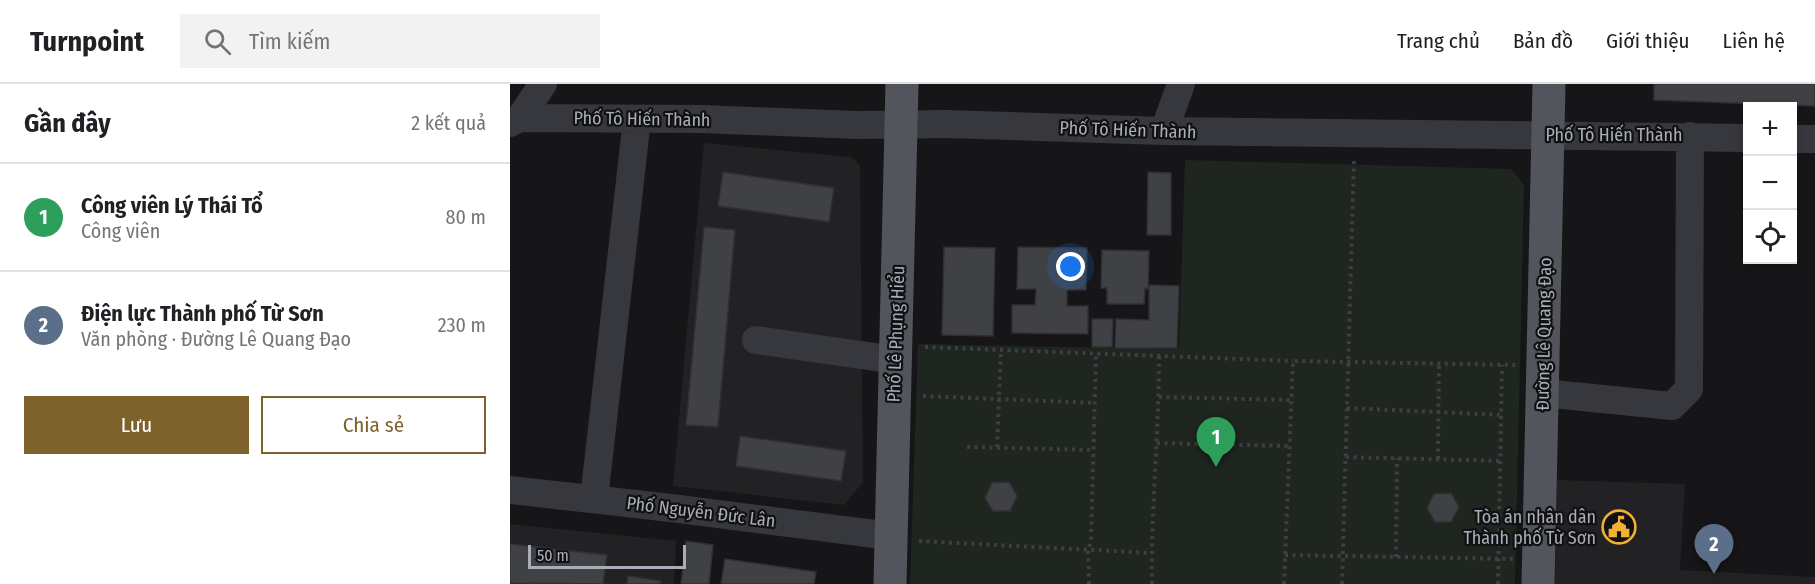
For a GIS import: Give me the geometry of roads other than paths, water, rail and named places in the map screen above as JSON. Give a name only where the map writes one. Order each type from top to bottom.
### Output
[{"type":"main road","name":"Phố Lê Phụng Hiểu","points":[[891,584],[905,539],[910,354],[902,84]]},
{"type":"main road","name":"Đường Lê Quang Đạo","points":[[1528,572],[1543,393],[1549,84]]},
{"type":"street","points":[[515,121],[543,84]]},
{"type":"street","points":[[1164,131],[1181,84]]},
{"type":"street","points":[[594,499],[637,118]]},
{"type":"street","name":"Phố Tô Hiến Thành","points":[[515,121],[637,118],[1164,131],[1743,138]]},
{"type":"street","points":[[1543,393],[1672,405],[1689,389],[1690,136]]},
{"type":"street","points":[[1797,139],[1815,139]]},
{"type":"street","points":[[756,340],[910,354]]},
{"type":"street","name":"Phố Nguyễn Đức Lân","points":[[510,490],[905,539]]},
{"type":"place","name":"Công viên Lý Thái Tổ","points":[[1216,467]]},
{"type":"place","name":"Tòa án nhân dân Thành phố Từ Sơn","points":[[1619,527]]},
{"type":"place","name":"Điện lực Thành phố Từ Sơn","points":[[1714,574]]}]
